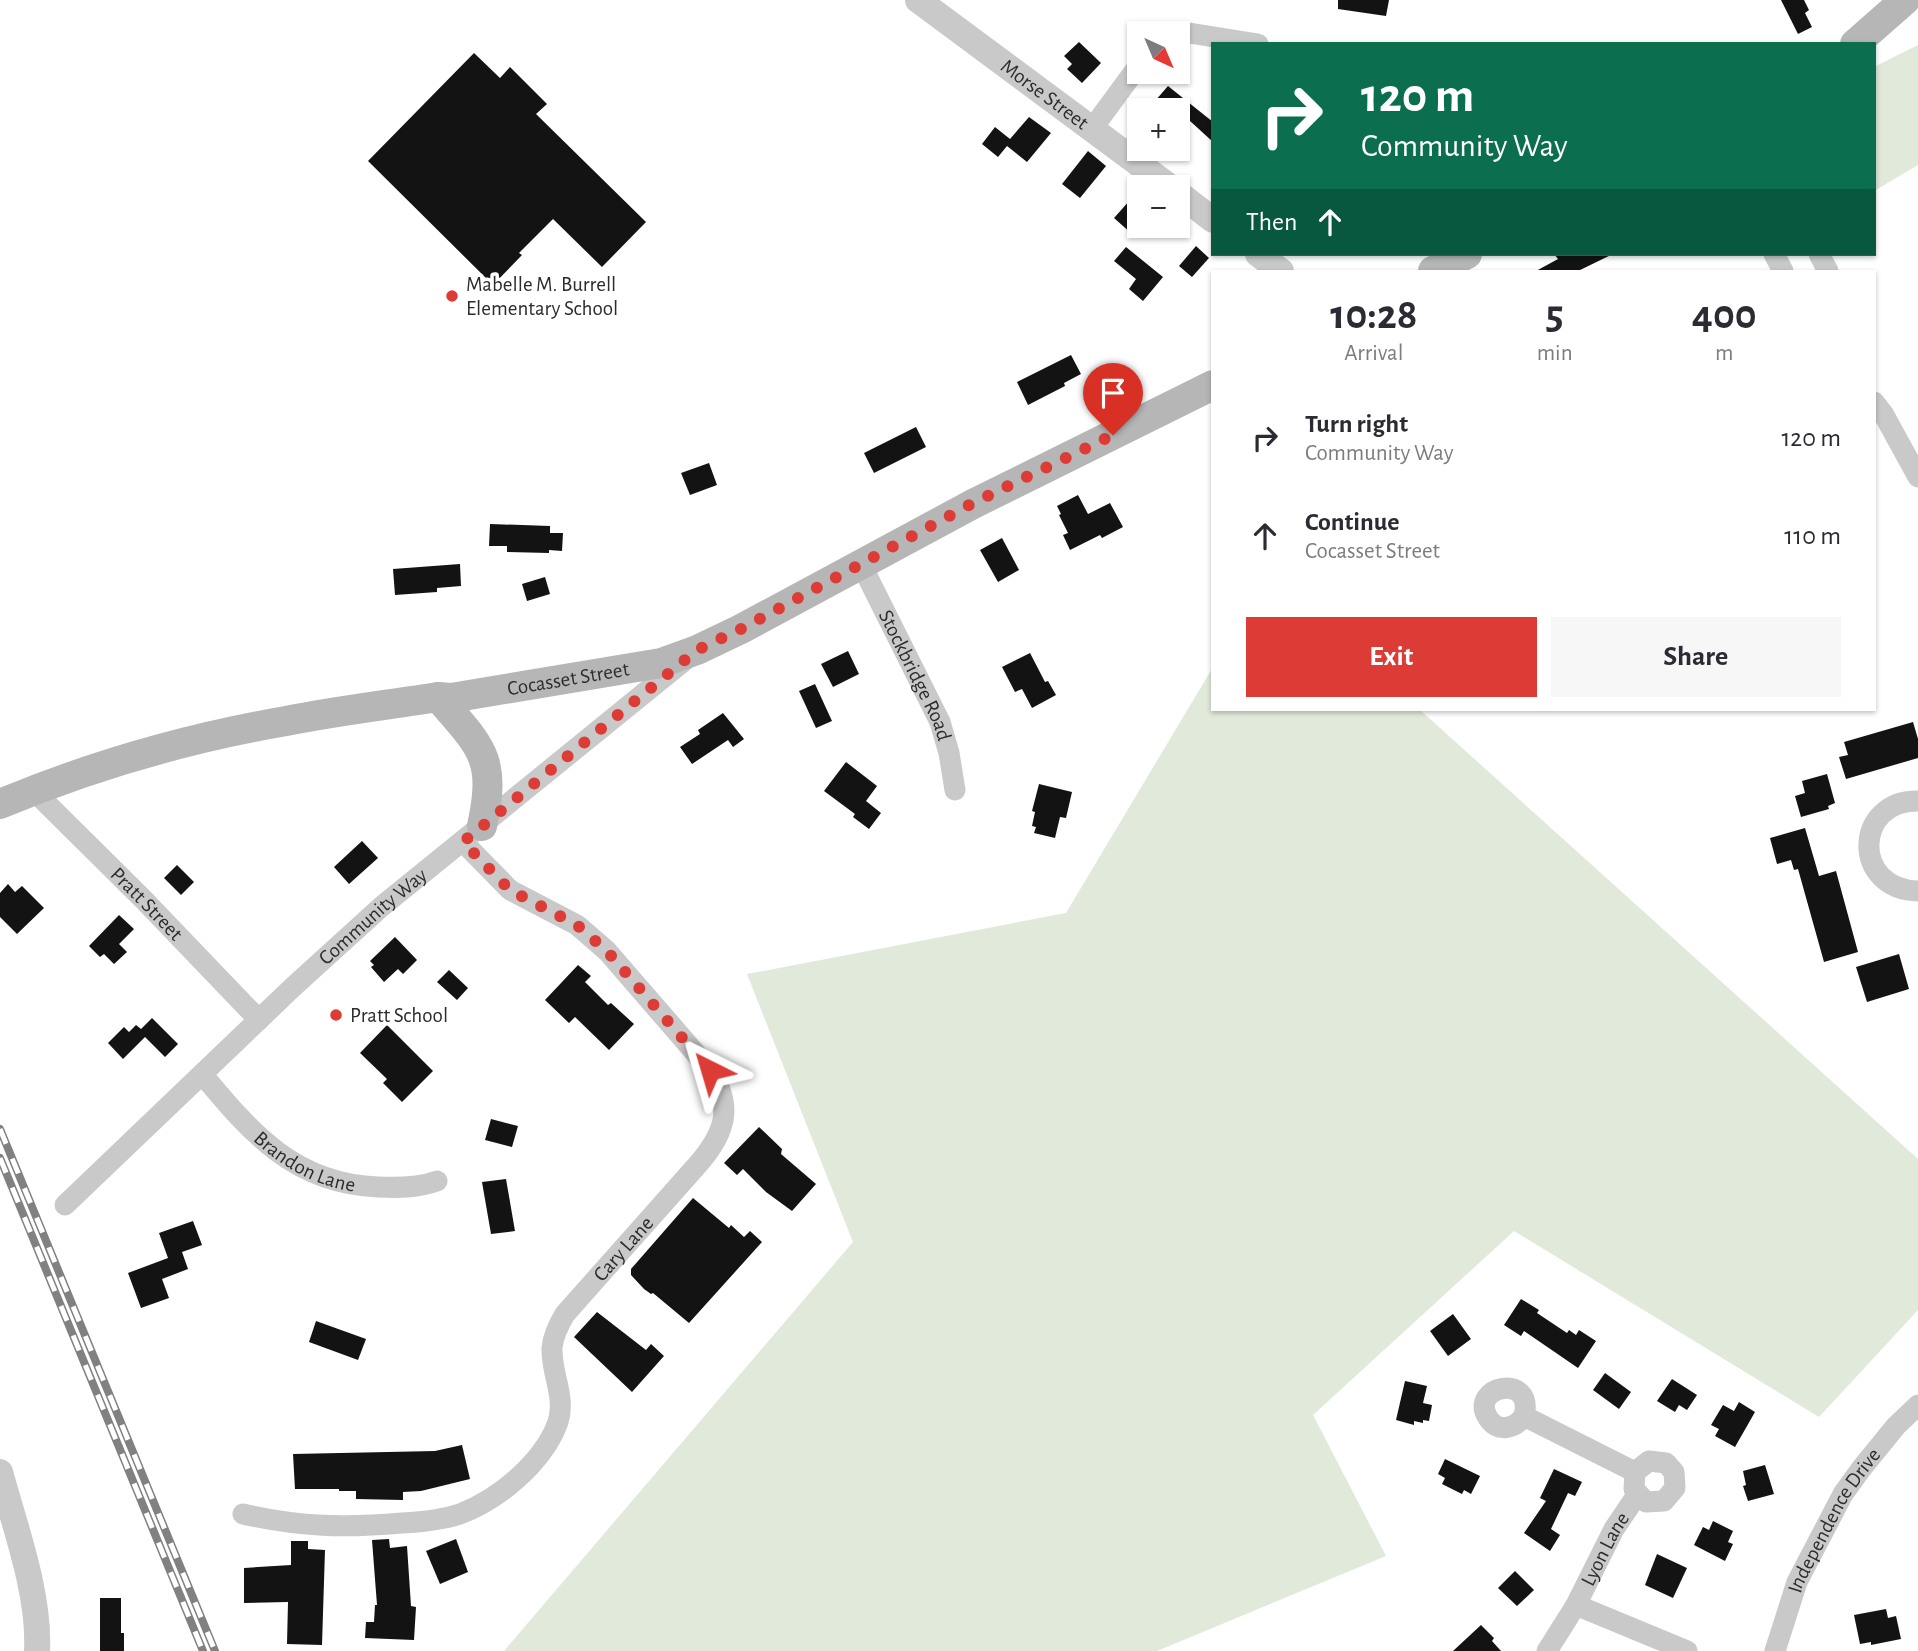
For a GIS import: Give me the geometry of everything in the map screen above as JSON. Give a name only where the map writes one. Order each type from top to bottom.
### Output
[{"type":"main road","points":[[1857,42],[1905,0]]},
{"type":"main road","points":[[1435,270],[1463,256]]},
{"type":"main road","name":"Cocasset Street","points":[[0,804],[78,773],[173,746],[284,721],[438,697],[451,698],[662,663],[741,629],[973,503],[1211,386]]},
{"type":"main road","points":[[438,697],[473,737],[486,767],[489,789],[472,834]]},
{"type":"street","name":"Morse Street","points":[[918,0],[1154,175]]},
{"type":"street","points":[[1190,33],[1246,42]]},
{"type":"street","points":[[1092,129],[1127,81]]},
{"type":"street","points":[[1190,202],[1211,218]]},
{"type":"street","points":[[1261,256],[1280,270]]},
{"type":"street","points":[[1879,409],[1918,477]]},
{"type":"street","name":"Stockbridge Road","points":[[861,564],[940,722],[949,753],[955,790]]},
{"type":"street","name":"Community Way","points":[[65,1205],[381,908],[697,650]]},
{"type":"street","name":"Pratt Street","points":[[33,790],[259,1020]]},
{"type":"street","points":[[1918,801],[1905,802],[1885,811],[1871,830],[1869,841],[1872,863],[1886,882],[1896,887],[1918,891]]},
{"type":"street","name":"Cary Lane","points":[[243,1514],[322,1527],[419,1521],[460,1514],[484,1503],[511,1485],[544,1450],[559,1417],[560,1394],[552,1349],[558,1326],[565,1314],[711,1149],[722,1126],[722,1092],[710,1070],[607,951],[577,925],[510,890],[472,834]]},
{"type":"street","name":"Brandon Lane","points":[[202,1074],[249,1127],[281,1155],[306,1171],[343,1184],[373,1187],[409,1187],[437,1181]]},
{"type":"street","name":"Independence Drive","points":[[1775,1651],[1797,1582],[1843,1494],[1878,1447],[1918,1405]]},
{"type":"street","points":[[1524,1416],[1635,1472]]},
{"type":"street","name":"Lyon Lane","points":[[1655,1460],[1666,1463],[1676,1477],[1675,1489],[1664,1502],[1647,1502],[1637,1495],[1633,1483],[1635,1472],[1643,1463],[1655,1460]]},
{"type":"street","points":[[0,1472],[27,1573],[36,1624],[37,1651]]},
{"type":"street","name":"Lyon Lane","points":[[1547,1651],[1576,1605],[1614,1530],[1637,1495]]},
{"type":"street","points":[[1576,1605],[1687,1651]]},
{"type":"green space","points":[[1918,45],[1918,165],[1876,190],[1876,66]]},
{"type":"green space","points":[[1211,670],[1211,711],[1421,711],[1918,1159],[1918,1310],[1819,1417],[1514,1231],[1313,1415],[1386,1556],[1157,1651],[504,1651],[853,1242],[747,974],[1066,913]]},
{"type":"building","points":[[1338,0],[1389,0],[1386,16],[1338,9]]},
{"type":"building","points":[[1781,0],[1804,0],[1809,10],[1805,13],[1812,27],[1798,34]]},
{"type":"building","points":[[1079,42],[1101,63],[1082,83],[1067,69],[1072,64],[1064,56]]},
{"type":"building","points":[[474,53],[500,78],[510,67],[547,104],[536,114],[646,222],[602,267],[553,219],[519,253],[522,255],[493,285],[368,161]]},
{"type":"building","points":[[1168,86],[1183,98],[1158,98]]},
{"type":"building","points":[[1190,104],[1211,120],[1211,140],[1190,121]]},
{"type":"building","points":[[1029,117],[1051,133],[1027,162],[1007,146],[998,157],[982,144],[995,127],[1010,139]]},
{"type":"building","points":[[1088,151],[1106,166],[1080,198],[1062,184]]},
{"type":"building","points":[[1127,203],[1127,230],[1114,218]]},
{"type":"building","points":[[1196,246],[1209,258],[1192,277],[1179,266]]},
{"type":"building","points":[[1126,247],[1163,277],[1143,301],[1129,289],[1136,279],[1114,261]]},
{"type":"building","points":[[1556,256],[1609,256],[1580,270],[1538,270],[1558,259]]},
{"type":"building","points":[[1071,355],[1081,374],[1064,383],[1065,386],[1028,405],[1017,382]]},
{"type":"building","points":[[916,427],[926,447],[874,473],[864,453]]},
{"type":"building","points":[[709,463],[717,485],[690,495],[681,473]]},
{"type":"building","points":[[1078,495],[1088,514],[1110,503],[1123,527],[1070,550],[1063,535],[1068,533],[1057,506]]},
{"type":"building","points":[[490,524],[550,526],[550,533],[563,533],[562,551],[507,552],[507,546],[489,546]]},
{"type":"building","points":[[1002,538],[1019,570],[998,582],[980,550]]},
{"type":"building","points":[[460,564],[461,586],[437,588],[437,592],[395,595],[393,569]]},
{"type":"building","points":[[545,577],[550,594],[527,601],[522,584]]},
{"type":"building","points":[[848,651],[859,674],[833,687],[821,664]]},
{"type":"building","points":[[1030,653],[1045,682],[1048,681],[1056,695],[1032,708],[1022,689],[1015,692],[1002,667]]},
{"type":"building","points":[[815,684],[832,721],[816,728],[799,691]]},
{"type":"building","points":[[723,713],[744,739],[733,747],[728,740],[692,764],[680,747],[700,734],[698,730]]},
{"type":"building","points":[[1913,722],[1918,739],[1918,758],[1846,779],[1839,757],[1848,755],[1844,742]]},
{"type":"building","points":[[846,762],[877,786],[866,801],[881,813],[869,829],[853,817],[855,814],[824,791]]},
{"type":"building","points":[[1827,774],[1835,803],[1828,806],[1829,809],[1801,817],[1795,796],[1805,793],[1802,781]]},
{"type":"building","points":[[1039,784],[1072,792],[1066,818],[1060,817],[1055,838],[1034,833],[1036,827],[1032,826],[1035,812],[1032,811]]},
{"type":"building","points":[[1805,828],[1819,876],[1836,871],[1858,952],[1824,962],[1798,869],[1794,870],[1791,860],[1777,864],[1770,838]]},
{"type":"building","points":[[362,841],[378,858],[349,884],[334,867]]},
{"type":"building","points":[[177,865],[194,882],[181,895],[164,878]]},
{"type":"building","points":[[8,884],[15,892],[22,886],[44,908],[17,934],[0,917],[0,893]]},
{"type":"building","points":[[119,915],[134,929],[119,944],[127,952],[114,964],[104,954],[100,957],[89,946]]},
{"type":"building","points":[[395,937],[417,960],[403,974],[398,969],[384,982],[371,967],[374,965],[370,961]]},
{"type":"building","points":[[1899,954],[1909,989],[1867,1002],[1856,967]]},
{"type":"building","points":[[578,965],[591,976],[585,982],[608,1005],[611,1003],[634,1024],[609,1050],[575,1017],[569,1023],[545,1000]]},
{"type":"building","points":[[449,970],[468,988],[457,1000],[437,982]]},
{"type":"building","points":[[152,1018],[178,1044],[165,1057],[145,1037],[123,1059],[108,1043],[124,1027],[129,1032],[136,1025],[141,1029]]},
{"type":"building","points":[[387,1025],[433,1071],[402,1102],[383,1083],[387,1079],[360,1053]]},
{"type":"building","points":[[491,1119],[518,1126],[512,1147],[485,1140]]},
{"type":"building","points":[[759,1127],[782,1149],[781,1154],[816,1184],[792,1211],[766,1192],[743,1169],[737,1175],[724,1163]]},
{"type":"building","points":[[506,1179],[515,1231],[491,1234],[482,1182]]},
{"type":"building","points":[[693,1198],[729,1228],[731,1225],[744,1237],[750,1231],[762,1242],[689,1323],[653,1293],[644,1289],[631,1275],[631,1269]]},
{"type":"building","points":[[193,1221],[202,1245],[182,1252],[188,1269],[162,1279],[169,1298],[141,1308],[128,1273],[168,1258],[159,1233]]},
{"type":"building","points":[[1521,1299],[1567,1333],[1569,1330],[1576,1335],[1579,1330],[1596,1341],[1578,1368],[1524,1331],[1521,1336],[1504,1325]]},
{"type":"building","points":[[597,1312],[646,1350],[651,1344],[664,1356],[632,1392],[574,1337]]},
{"type":"building","points":[[1453,1314],[1471,1339],[1448,1356],[1430,1331]]},
{"type":"building","points":[[316,1321],[366,1339],[358,1360],[309,1342]]},
{"type":"building","points":[[1605,1373],[1631,1392],[1619,1409],[1593,1390]]},
{"type":"building","points":[[1672,1379],[1697,1395],[1687,1410],[1679,1405],[1675,1412],[1657,1401]]},
{"type":"building","points":[[1405,1381],[1427,1386],[1423,1403],[1432,1405],[1429,1421],[1414,1421],[1414,1425],[1396,1420]]},
{"type":"building","points":[[1739,1402],[1755,1412],[1735,1447],[1715,1436],[1719,1429],[1711,1425],[1723,1405],[1734,1411]]},
{"type":"building","points":[[462,1445],[470,1479],[421,1491],[403,1492],[403,1500],[356,1499],[356,1491],[339,1489],[295,1489],[293,1454],[435,1451]]},
{"type":"building","points":[[1445,1459],[1480,1476],[1471,1494],[1464,1490],[1462,1494],[1442,1484],[1445,1478],[1438,1474]]},
{"type":"building","points":[[1765,1465],[1774,1494],[1748,1501],[1743,1486],[1746,1485],[1743,1471]]},
{"type":"building","points":[[1554,1469],[1582,1482],[1575,1496],[1568,1493],[1551,1529],[1560,1535],[1550,1551],[1524,1533],[1546,1501],[1540,1498]]},
{"type":"building","points":[[1713,1521],[1733,1531],[1728,1542],[1733,1544],[1725,1561],[1694,1545],[1703,1527],[1709,1530]]},
{"type":"building","points":[[389,1539],[390,1548],[407,1546],[411,1606],[416,1607],[414,1640],[365,1638],[366,1622],[374,1622],[377,1605],[372,1540]]},
{"type":"building","points":[[456,1539],[468,1572],[440,1584],[426,1551]]},
{"type":"building","points":[[291,1541],[308,1541],[308,1549],[325,1550],[322,1645],[287,1644],[288,1602],[244,1603],[244,1568],[291,1565]]},
{"type":"building","points":[[1657,1554],[1687,1568],[1673,1598],[1645,1585]]},
{"type":"building","points":[[1515,1571],[1534,1590],[1517,1606],[1498,1588]]},
{"type":"building","points":[[100,1598],[121,1598],[124,1651],[100,1651]]},
{"type":"building","points":[[1886,1609],[1888,1618],[1896,1616],[1901,1639],[1871,1645],[1871,1642],[1860,1644],[1854,1615]]},
{"type":"building","points":[[1481,1625],[1494,1638],[1492,1641],[1501,1651],[1453,1651]]},
{"type":"railway","points":[[0,1129],[215,1651]]},
{"type":"railway","points":[[0,1158],[203,1651]]},
{"type":"place","name":"Mabelle M. Burrell Elementary School","points":[[452,296]]},
{"type":"place","name":"Pratt School","points":[[336,1015]]},
{"type":"route","points":[[710,1070],[607,951],[577,925],[510,890],[463,842],[697,650],[741,629],[973,503],[1113,435]]}]
